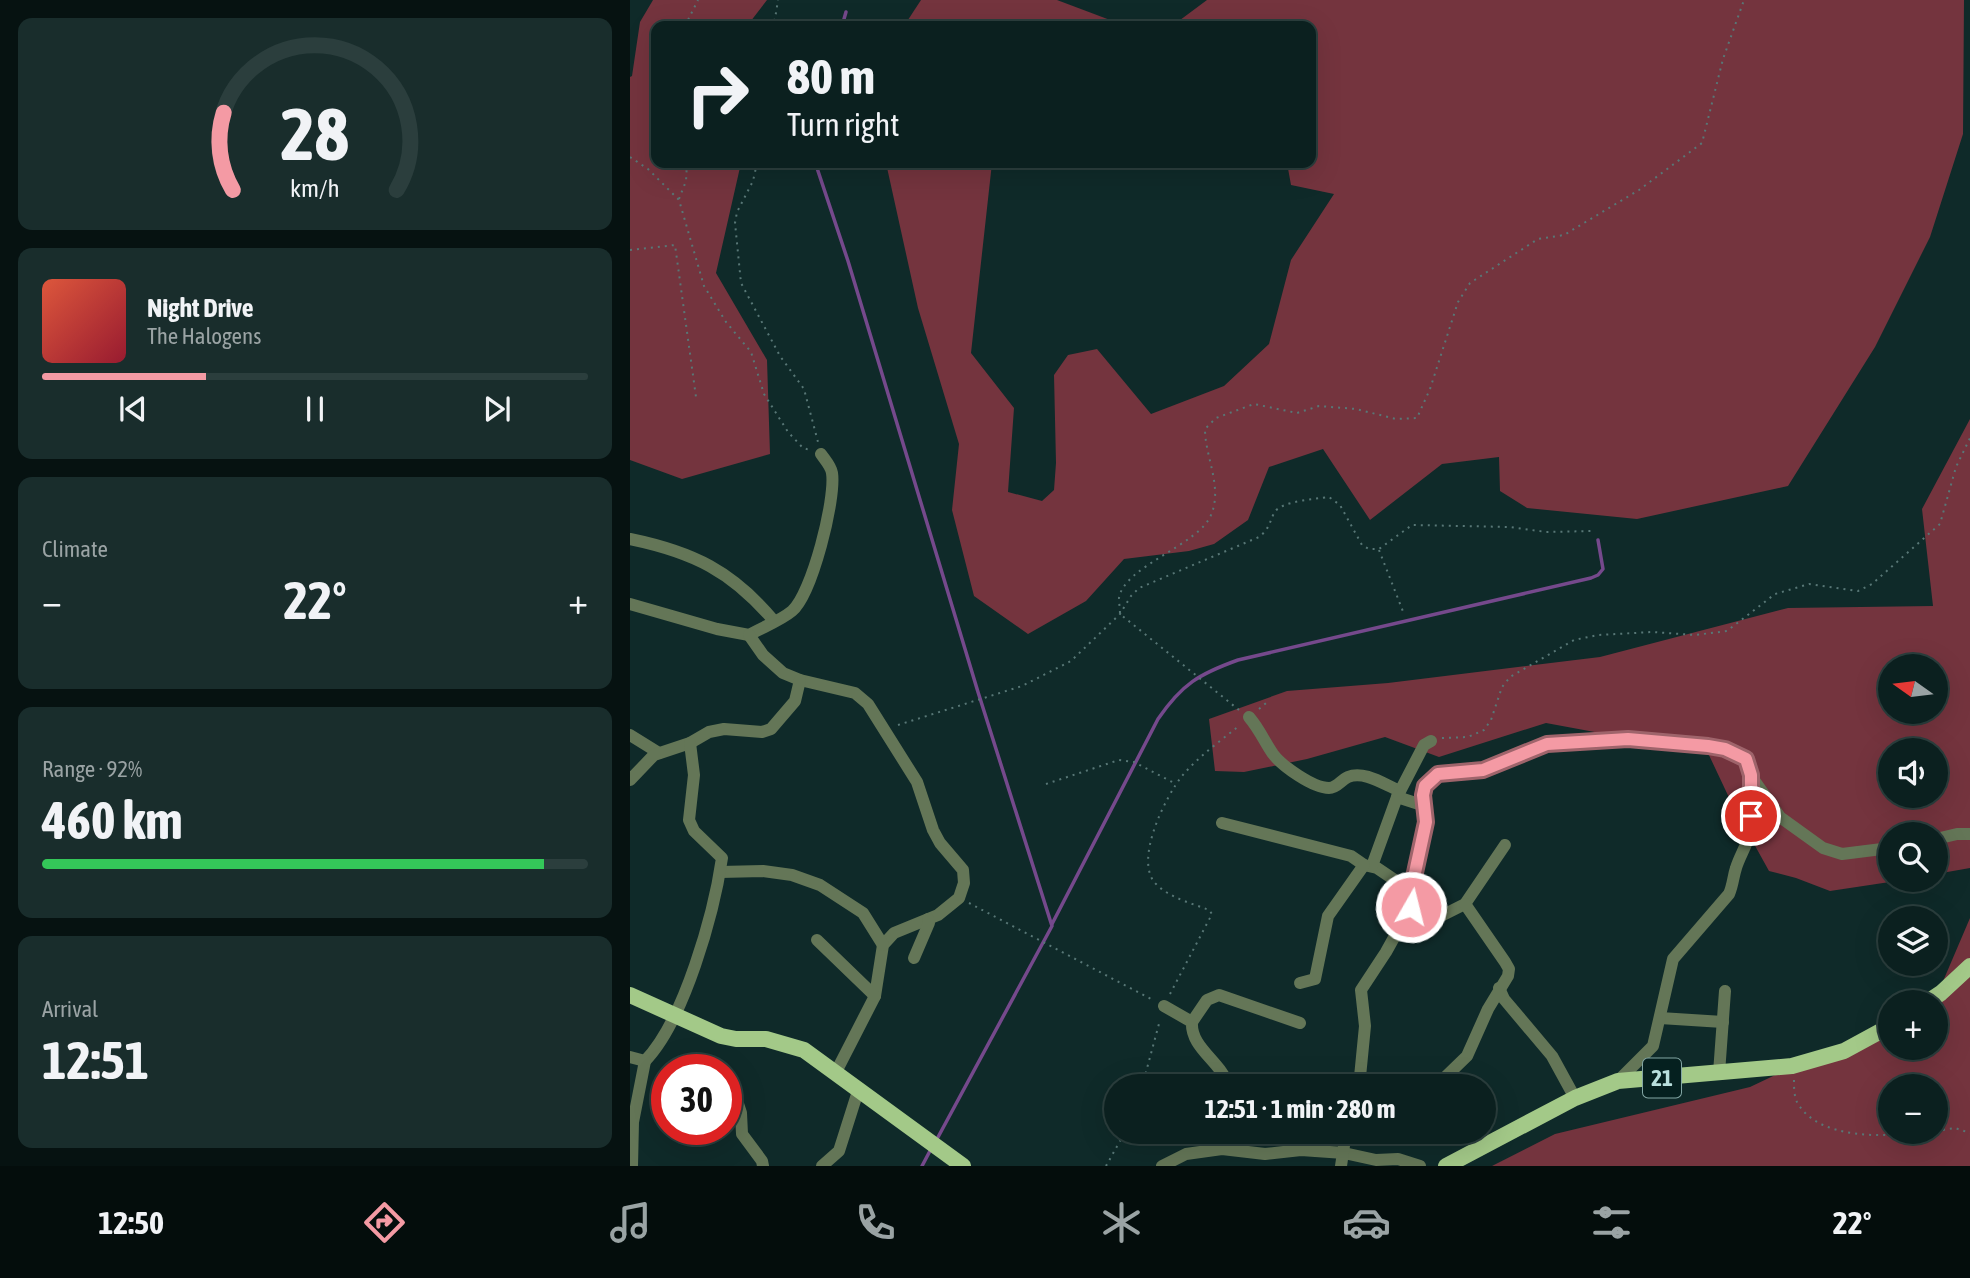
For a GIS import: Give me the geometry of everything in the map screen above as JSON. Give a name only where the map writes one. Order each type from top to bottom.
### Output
[{"type":"main road","points":[[1944,990],[1970,966]]},
{"type":"main road","points":[[630,995],[721,1036],[780,1041],[804,1050],[963,1166]]},
{"type":"main road","name":"21","points":[[1446,1166],[1576,1098],[1618,1082],[1792,1066],[1844,1051],[1878,1033]]},
{"type":"street","points":[[630,604],[717,629],[749,635],[793,610],[807,591],[833,488],[832,470],[821,454]]},
{"type":"street","points":[[630,538],[680,552],[706,563],[752,595],[774,621]]},
{"type":"street","points":[[749,635],[770,662],[783,673],[800,680],[855,693],[868,704],[917,782],[940,843],[962,870],[964,883],[959,898],[938,915],[894,933],[884,945],[875,996],[836,1072]]},
{"type":"street","points":[[630,780],[653,755],[690,743],[709,732],[724,729],[762,732],[771,729],[794,701],[800,680]]},
{"type":"street","points":[[1249,717],[1262,731],[1274,754],[1295,774],[1318,785],[1334,787],[1349,776],[1360,775],[1425,806]]},
{"type":"street","points":[[630,735],[659,753]]},
{"type":"street","points":[[1360,1074],[1365,1026],[1361,990],[1411,907],[1411,891],[1426,822],[1425,786],[1438,774],[1483,770],[1547,744],[1628,739],[1708,746],[1725,749],[1746,759],[1751,775],[1780,817],[1823,848],[1842,854],[1878,850]]},
{"type":"street","points":[[1300,982],[1315,979],[1328,916],[1368,865],[1398,794],[1424,745],[1431,741]]},
{"type":"street","points":[[632,1166],[634,1122],[645,1060],[655,1050],[676,1016],[704,938],[723,858],[694,831],[689,820],[694,775],[690,743]]},
{"type":"street","points":[[1618,1082],[1653,1046],[1673,959],[1729,894],[1733,885],[1736,868],[1750,830],[1751,775]]},
{"type":"street","points":[[1223,823],[1351,856],[1411,891]]},
{"type":"street","points":[[1948,836],[1970,834]]},
{"type":"street","points":[[1411,907],[1443,915],[1465,904],[1505,845]]},
{"type":"street","points":[[720,872],[763,871],[792,875],[820,885],[863,913],[884,945]]},
{"type":"street","points":[[1448,1074],[1467,1056],[1499,988],[1508,976],[1509,969],[1465,904]]},
{"type":"street","points":[[914,958],[919,941],[929,923],[928,919]]},
{"type":"street","points":[[817,940],[875,996]]},
{"type":"street","points":[[1499,988],[1504,999],[1552,1056],[1576,1098]]},
{"type":"street","points":[[1719,1073],[1725,991]]},
{"type":"street","points":[[1222,1074],[1191,1032],[1192,1022],[1207,1000],[1219,995],[1300,1023]]},
{"type":"street","points":[[1164,1006],[1192,1022]]},
{"type":"street","points":[[1660,1018],[1723,1022]]},
{"type":"street","points":[[630,1057],[645,1060]]},
{"type":"street","points":[[821,1166],[839,1151],[845,1139],[859,1088]]},
{"type":"street","points":[[742,1134],[763,1166]]},
{"type":"street","points":[[1222,1149],[1223,1144]]},
{"type":"street","points":[[1162,1166],[1186,1154],[1222,1149],[1265,1154],[1301,1150],[1342,1159],[1405,1161],[1420,1166]]},
{"type":"path","points":[[688,21],[698,0]]},
{"type":"path","points":[[773,21],[778,0]]},
{"type":"path","points":[[1146,1074],[1164,1006],[1212,914],[1209,910],[1170,895],[1154,883],[1149,868],[1149,852],[1156,823],[1184,773],[1249,717],[1120,614],[1119,595],[1134,576],[1201,531],[1211,516],[1214,503],[1213,466],[1205,449],[1205,429],[1216,418],[1254,404],[1297,413],[1319,406],[1356,409],[1396,419],[1417,418],[1430,389],[1458,302],[1471,283],[1538,239],[1564,235],[1629,197],[1702,143],[1723,59],[1744,0]]},
{"type":"path","points":[[630,157],[648,169],[679,200],[704,286],[726,322],[751,352],[764,394],[788,432],[803,448],[821,454]]},
{"type":"path","points":[[679,200],[686,181],[687,168]]},
{"type":"path","points":[[756,168],[735,223],[741,284],[780,356],[804,390],[821,454]]},
{"type":"path","points":[[630,250],[675,245],[696,397]]},
{"type":"path","points":[[1431,741],[1468,737],[1484,730],[1492,720],[1502,687],[1510,677],[1574,639],[1652,632],[1695,635],[1727,631],[1775,594],[1809,584],[1858,591],[1872,584],[1940,524],[1956,467],[1970,438]]},
{"type":"path","points":[[883,729],[1022,686],[1071,661],[1120,614],[1130,596],[1139,588],[1259,537],[1270,528],[1275,511],[1282,505],[1329,497],[1340,505],[1362,545],[1369,549],[1379,549],[1412,525],[1510,527],[1546,532],[1594,531]]},
{"type":"path","points":[[1379,549],[1404,614]]},
{"type":"path","points":[[1046,784],[1119,760],[1134,762],[1176,784]]},
{"type":"path","points":[[959,898],[1164,1006]]},
{"type":"path","points":[[1792,1066],[1796,1101],[1813,1121],[1833,1129],[1878,1135]]},
{"type":"path","points":[[1948,1129],[1955,1128],[1970,1133]]},
{"type":"path","points":[[1106,1166],[1118,1144]]},
{"type":"shaded area","points":[[653,0],[767,0],[751,21],[651,21],[651,168],[740,168],[716,273],[767,360],[770,454],[682,479],[630,460],[630,77],[640,22]]},
{"type":"shaded area","points":[[921,0],[1057,0],[1113,21],[907,21]]},
{"type":"shaded area","points":[[1207,0],[1964,0],[1963,134],[1930,237],[1875,347],[1788,486],[1637,519],[1527,508],[1500,491],[1499,457],[1442,464],[1370,520],[1323,449],[1269,467],[1248,520],[1214,544],[1189,551],[1124,559],[1086,601],[1028,634],[974,596],[952,510],[959,444],[918,308],[887,168],[991,168],[971,353],[1014,408],[1008,492],[1042,501],[1054,490],[1054,375],[1068,355],[1097,349],[1151,414],[1224,386],[1269,344],[1291,260],[1334,194],[1291,185],[1288,168],[1316,168],[1316,21],[1179,21]]},
{"type":"shaded area","points":[[1970,419],[1970,868],[1948,872],[1948,822],[1878,822],[1878,884],[1830,891],[1769,871],[1733,806],[1708,753],[1546,723],[1439,757],[1385,737],[1307,759],[1244,772],[1215,771],[1209,719],[1287,691],[1388,683],[1600,657],[1788,608],[1933,606],[1922,509]]},
{"type":"shaded area","points":[[1970,918],[1970,1166],[1492,1166],[1555,1134],[1750,1087],[1878,1027],[1878,1060],[1948,1060],[1948,990],[1939,990],[1945,976],[1948,976],[1948,970]]},
{"type":"waterway","points":[[843,21],[846,12]]},
{"type":"waterway","points":[[817,168],[1052,926],[937,1139]]},
{"type":"waterway","points":[[1052,924],[1158,719],[1175,697],[1192,682],[1212,670],[1238,660],[1591,578],[1603,569],[1598,540]]},
{"type":"waterway","points":[[922,1166],[931,1149]]},
{"type":"route","points":[[1411,907],[1411,891],[1426,822],[1423,795],[1430,779],[1438,774],[1483,770],[1547,744],[1628,739],[1725,749],[1746,759],[1751,775],[1751,816]]}]
